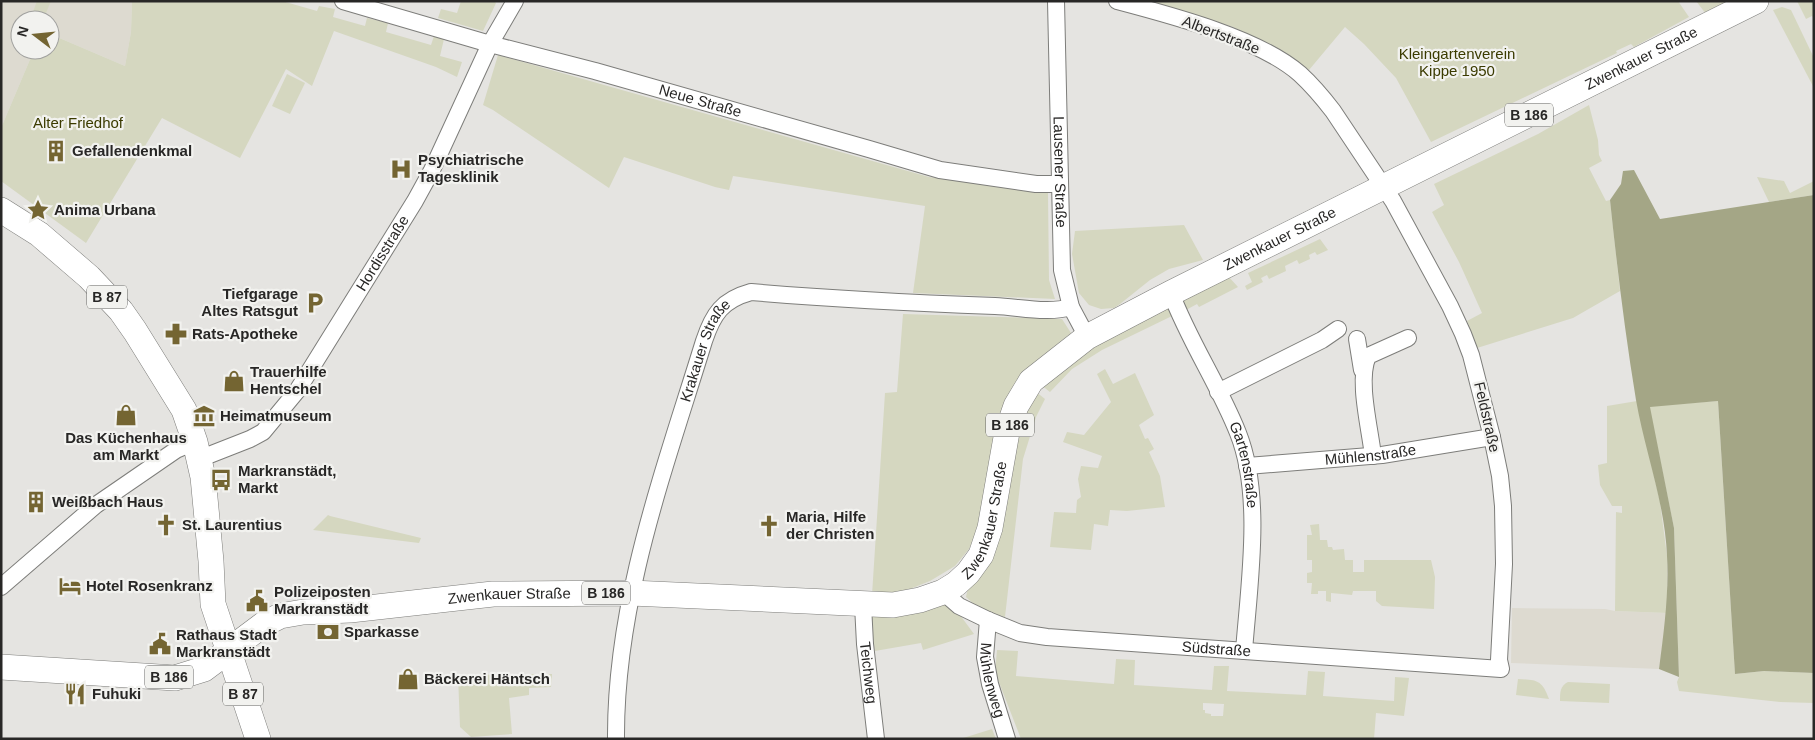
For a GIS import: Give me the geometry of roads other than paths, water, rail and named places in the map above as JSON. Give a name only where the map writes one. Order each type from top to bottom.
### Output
[{"type":"main road","name":"Zwenkauer Straße","points":[[228,650],[264,624],[280,616],[304,612],[350,610],[493,594],[631,592],[893,605],[920,600],[943,592],[968,573],[981,555],[990,528],[1008,432],[1016,406],[1031,381],[1087,337],[1384,186],[1756,1]]},
{"type":"main road","name":"B 87","points":[[1,210],[40,234],[89,277],[120,311],[135,331],[184,410],[197,450],[206,502],[213,604],[258,739]]},
{"type":"main road","name":"B 186","points":[[1,668],[175,678],[204,669],[228,650]]},
{"type":"street","name":"Neue Straße","points":[[344,1],[490,44],[595,71],[940,170],[1036,184],[1060,184]]},
{"type":"street","name":"Hordisstraße","points":[[1,588],[96,505],[176,450],[197,450],[250,439],[263,432],[296,391],[399,229],[432,170],[490,44],[515,1]]},
{"type":"street","name":"Lausener Straße","points":[[1056,1],[1062,270],[1071,307],[1087,337]]},
{"type":"street","name":"Albertstraße","points":[[1117,1],[1176,18],[1244,42],[1265,52],[1299,73],[1333,111],[1384,186]]},
{"type":"street","name":"Feldstraße","points":[[1384,186],[1459,322],[1473,363],[1492,437],[1500,476],[1503,506],[1504,564],[1499,660],[1501,669]]},
{"type":"street","name":"Krakauer Straße","points":[[616,739],[619,664],[631,592],[653,507],[694,372],[709,326],[717,313],[735,297],[751,292],[856,300],[1012,306],[1059,311],[1071,307]]},
{"type":"street","name":"Gartenstraße","points":[[1171,293],[1181,318],[1238,434],[1247,466],[1252,511],[1244,651]]},
{"type":"street","points":[[1218,392],[1322,340],[1338,329]]},
{"type":"street","points":[[1363,378],[1368,356],[1408,338]]},
{"type":"street","points":[[1357,339],[1373,456]]},
{"type":"street","name":"Mühlenstraße","points":[[1247,466],[1373,456],[1492,437]]},
{"type":"street","name":"Südstraße","points":[[943,592],[959,606],[988,620],[1020,633],[1047,637],[1501,669]]},
{"type":"street","name":"Teichweg","points":[[863,605],[865,644],[876,739]]},
{"type":"street","name":"Mühlenweg","points":[[988,620],[985,657],[990,684],[1007,739]]},
{"type":"place","name":"Gefallendenkmal","points":[[56,151]]},
{"type":"place","name":"Psychiatrische Tagesklinik","points":[[401,169]]},
{"type":"place","name":"Anima Urbana","points":[[38,210]]},
{"type":"place","name":"Tiefgarage Altes Ratsgut","points":[[315,303]]},
{"type":"place","name":"Rats-Apotheke","points":[[176,334]]},
{"type":"place","name":"Trauerhilfe Hentschel","points":[[234,381]]},
{"type":"place","name":"Das Küchenhaus am Markt","points":[[126,415]]},
{"type":"place","name":"Heimatmuseum","points":[[204,416]]},
{"type":"place","name":"Markranstädt, Markt","points":[[221,480]]},
{"type":"place","name":"Weißbach Haus","points":[[36,502]]},
{"type":"place","name":"St. Laurentius","points":[[166,525]]},
{"type":"place","name":"Maria, Hilfe der Christen","points":[[769,526]]},
{"type":"place","name":"Hotel Rosenkranz","points":[[70,586]]},
{"type":"place","name":"Polizeiposten Markranstädt","points":[[257,601]]},
{"type":"place","name":"Sparkasse","points":[[328,632]]},
{"type":"place","name":"Rathaus Stadt Markranstädt","points":[[160,644]]},
{"type":"place","name":"Bäckerei Häntsch","points":[[408,679]]},
{"type":"place","name":"Fuhuki","points":[[75,694]]},
{"type":"park label","name":"Kleingartenverein Kippe 1950","points":[[1457,62]]},
{"type":"park label","name":"Alter Friedhof","points":[[78,123]]}]
